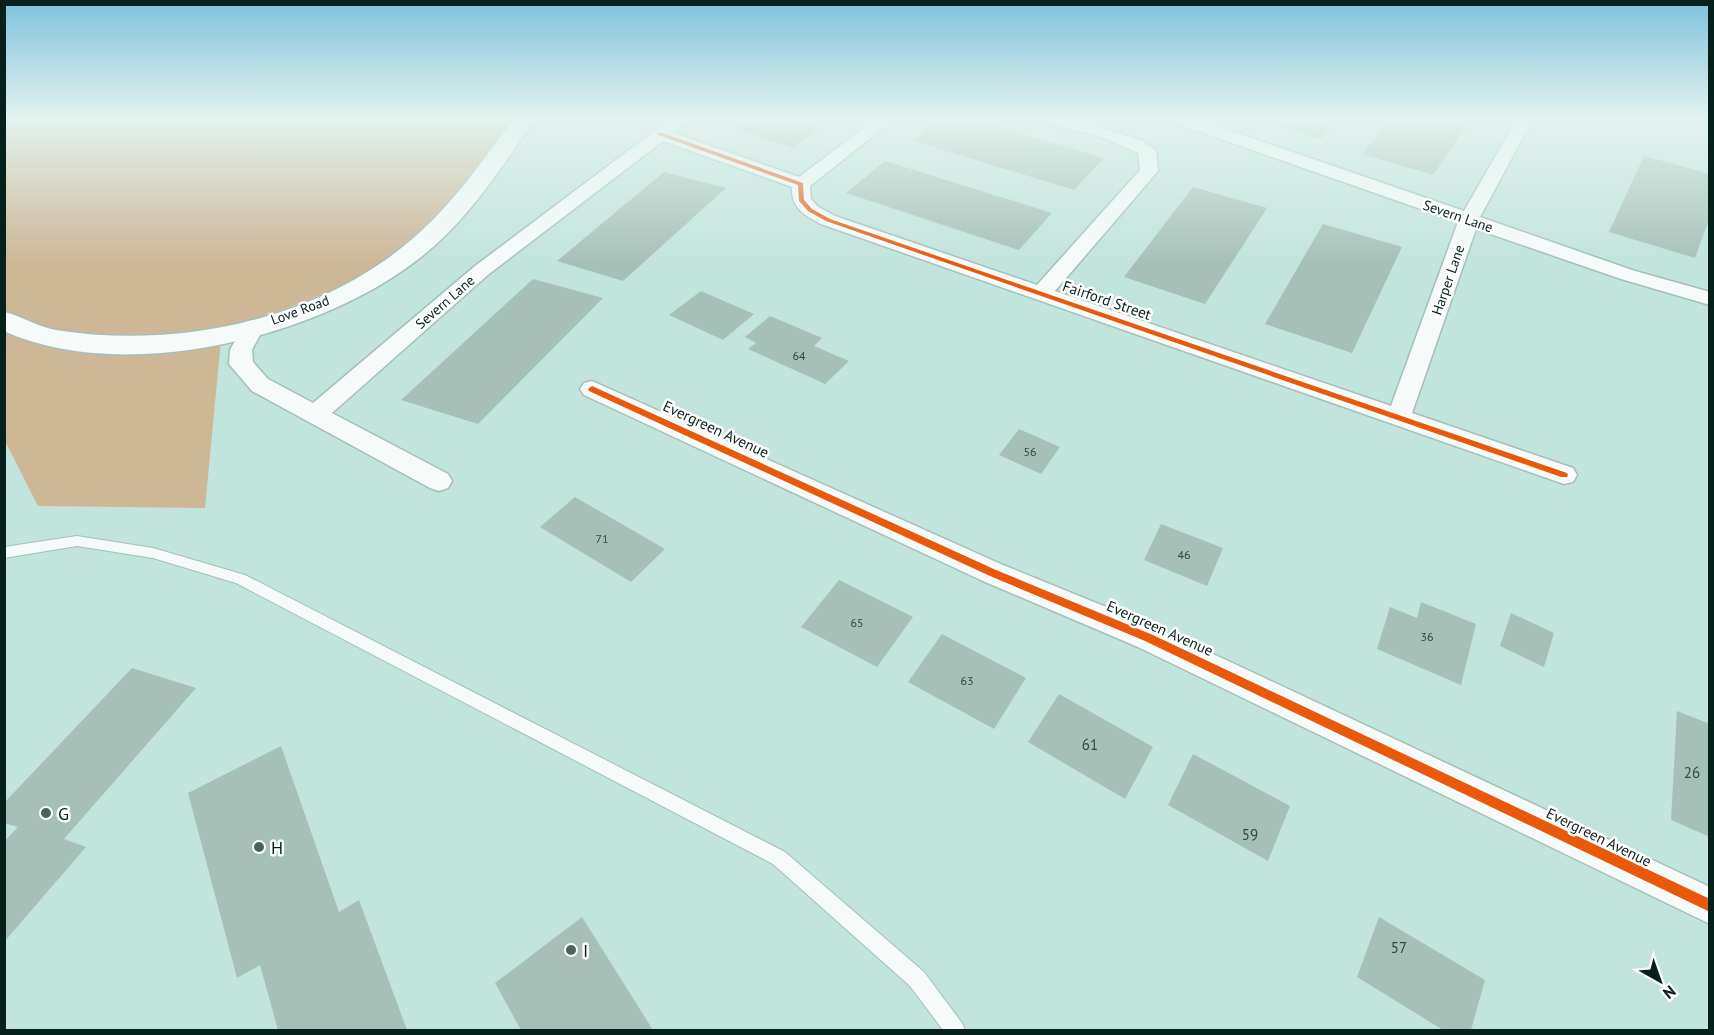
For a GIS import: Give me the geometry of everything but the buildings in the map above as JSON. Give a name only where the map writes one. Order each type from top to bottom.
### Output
[{"type":"street","name":"Love Road","points":[[4,320],[30,332],[55,339],[113,345],[191,340],[253,327],[328,301],[377,275],[414,251],[452,213],[489,165]]},
{"type":"street","name":"Severn Lane","points":[[315,414],[482,270],[619,165]]},
{"type":"street","points":[[748,165],[801,184],[826,165]]},
{"type":"street","points":[[1041,294],[1149,171],[1149,165]]},
{"type":"street","name":"Severn Lane","points":[[1317,165],[1628,275],[1710,299]]},
{"type":"street","name":"Harper Lane","points":[[1399,417],[1469,220],[1499,165]]},
{"type":"street","name":"Fairford Street","points":[[801,184],[801,200],[810,210],[828,220],[1564,475]]},
{"type":"street","points":[[253,327],[241,350],[241,364],[260,385],[440,482]]},
{"type":"street","name":"Evergreen Avenue","points":[[592,389],[993,573],[1149,638],[1710,906]]},
{"type":"lane","points":[[4,553],[77,541],[153,553],[240,579],[779,858],[917,979],[955,1030]]},
{"type":"shaded area","points":[[5,165],[478,165],[446,206],[416,238],[395,256],[314,298],[222,329],[205,508],[38,506],[5,441]]},
{"type":"cycle path","points":[[748,165],[801,184],[801,200],[810,210],[828,220],[1564,475]]},
{"type":"cycle path","points":[[592,389],[993,573],[1149,638],[1710,906]]},
{"type":"place","name":"G","points":[[46,813]]},
{"type":"place","name":"H","points":[[259,847]]},
{"type":"place","name":"I","points":[[571,950]]}]
